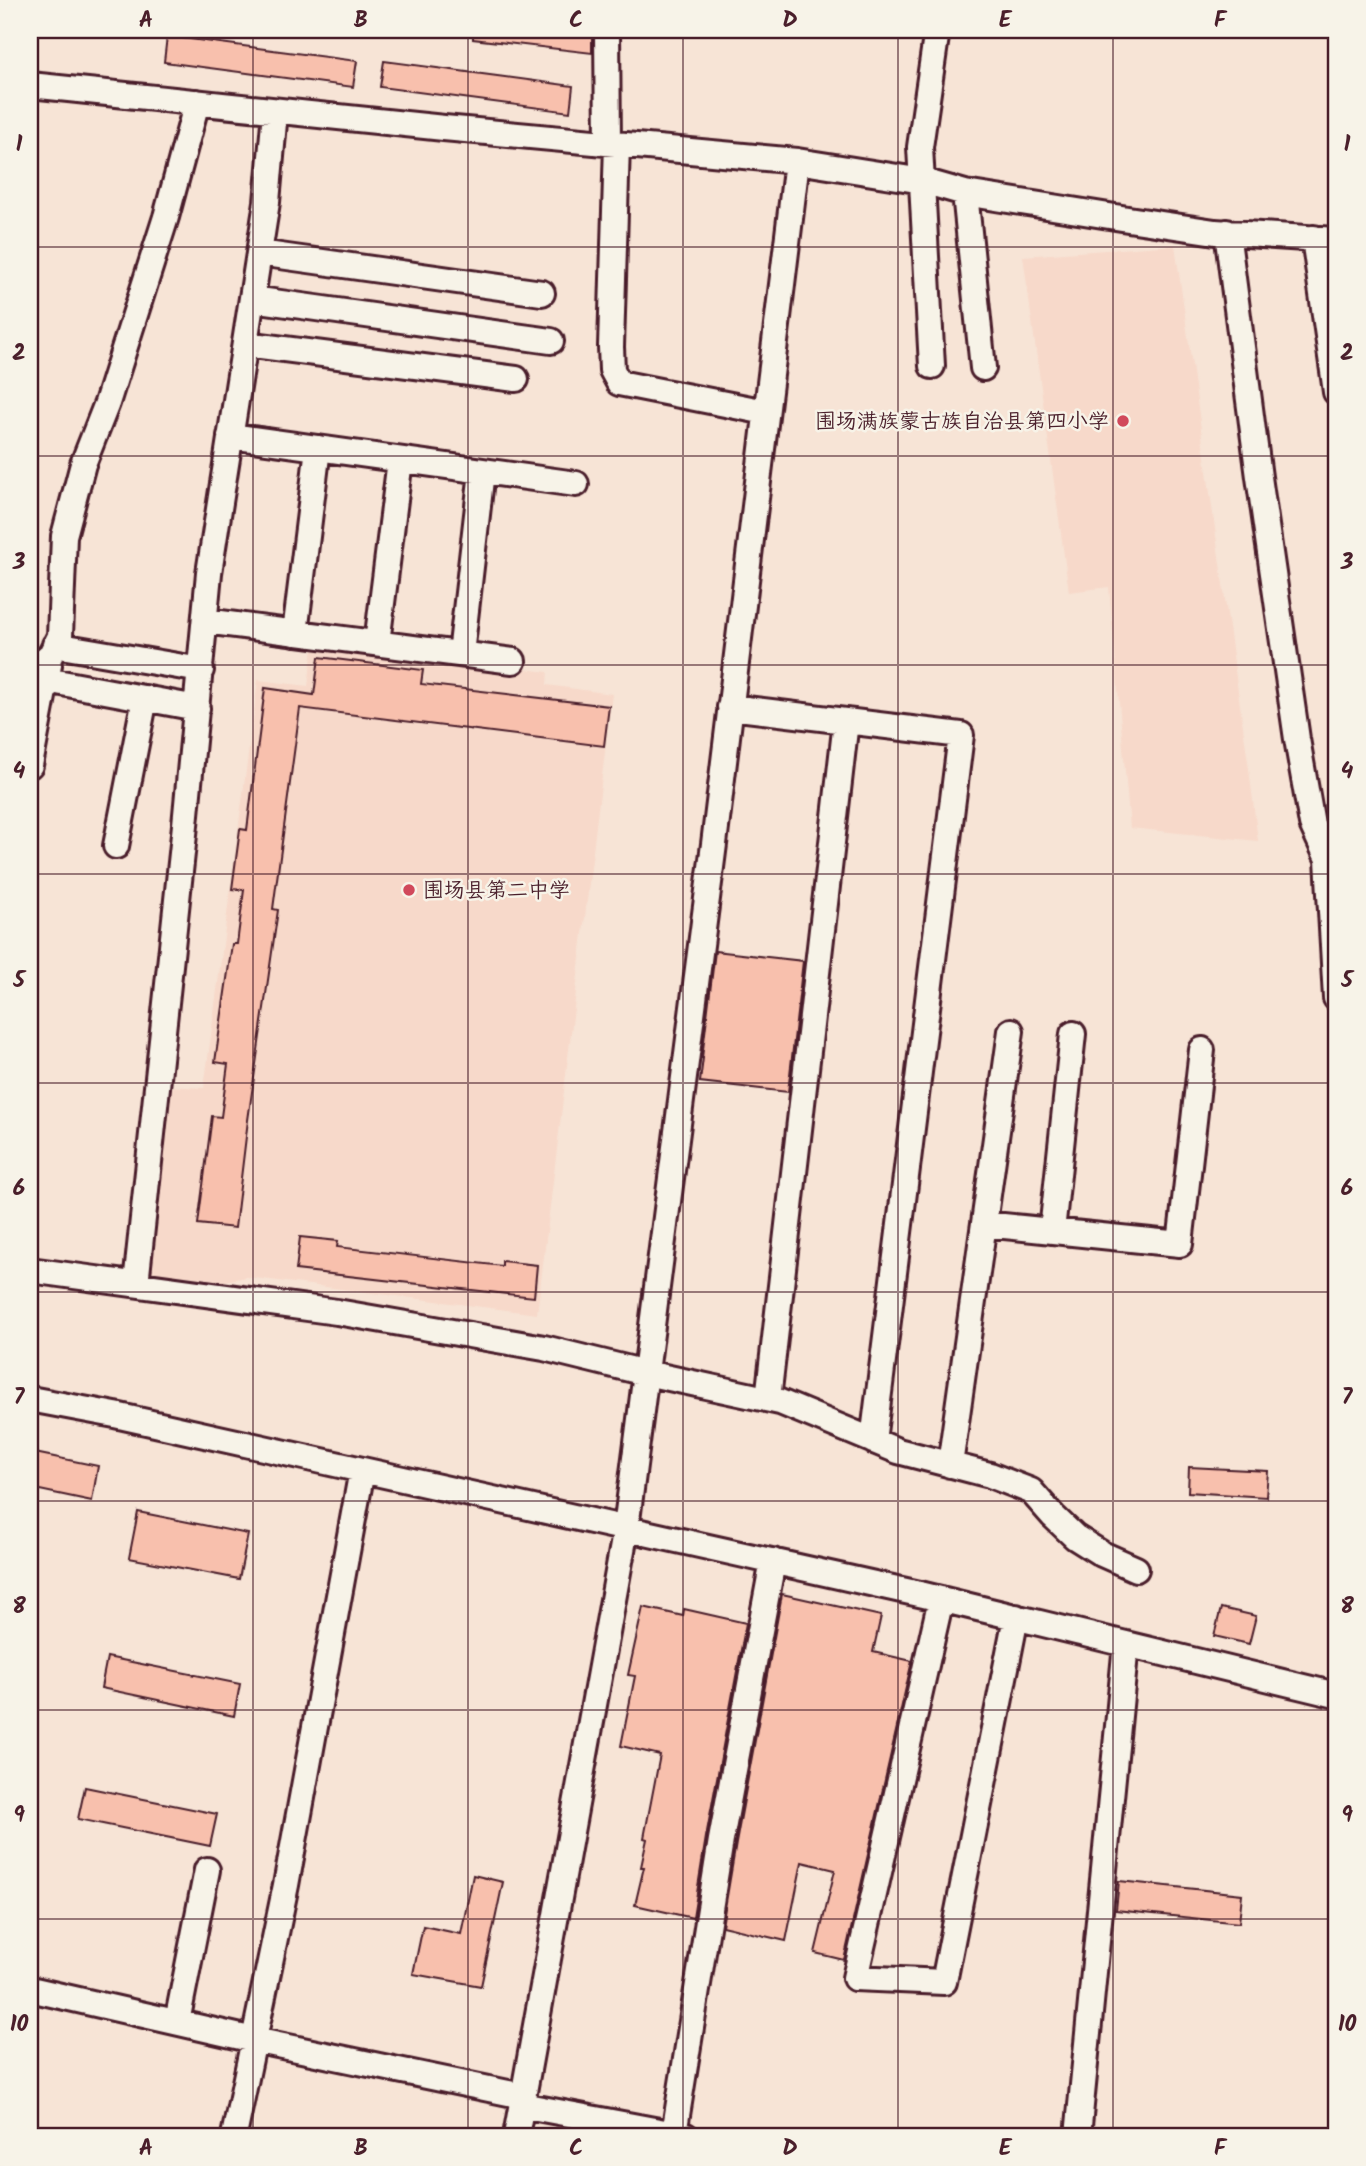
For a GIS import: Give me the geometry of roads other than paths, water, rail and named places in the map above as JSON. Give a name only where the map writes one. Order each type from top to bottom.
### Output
[{"type":"street","points":[[607,30],[612,144],[612,370],[619,383],[766,412]]},
{"type":"street","points":[[932,366],[920,147],[937,30]]},
{"type":"street","points":[[30,85],[797,160],[922,181],[965,193],[1128,219],[1227,232],[1325,239],[1336,393]]},
{"type":"street","points":[[30,765],[38,676],[60,636],[64,536],[83,464],[111,390],[166,217],[197,102]]},
{"type":"street","points":[[136,1284],[209,573],[267,202],[275,111]]},
{"type":"street","points":[[516,2136],[626,1528],[797,160]]},
{"type":"street","points":[[965,193],[983,368]]},
{"type":"street","points":[[1227,232],[1295,725],[1312,824],[1326,833],[1336,998]]},
{"type":"street","points":[[259,253],[542,293]]},
{"type":"street","points":[[252,299],[551,341]]},
{"type":"street","points":[[245,344],[516,379]]},
{"type":"street","points":[[230,436],[576,484]]},
{"type":"street","points":[[295,633],[318,448]]},
{"type":"street","points":[[377,643],[400,460]]},
{"type":"street","points":[[461,654],[482,471]]},
{"type":"street","points":[[205,621],[513,661]]},
{"type":"street","points":[[53,650],[201,670]]},
{"type":"street","points":[[38,676],[197,708]]},
{"type":"street","points":[[116,846],[145,698]]},
{"type":"street","points":[[730,707],[961,735],[873,1441]]},
{"type":"street","points":[[768,1399],[846,721]]},
{"type":"street","points":[[950,1465],[1011,1031]]},
{"type":"street","points":[[1052,1231],[1073,1034]]},
{"type":"street","points":[[984,1224],[1180,1244],[1202,1050]]},
{"type":"street","points":[[30,1270],[337,1312],[531,1345],[780,1402],[898,1451],[990,1475],[1031,1491],[1075,1536],[1101,1555],[1136,1569]]},
{"type":"street","points":[[30,1399],[115,1415],[941,1599],[1336,1695]]},
{"type":"street","points":[[234,2136],[286,1885],[362,1470]]},
{"type":"street","points":[[30,1989],[680,2135],[721,1840],[773,1561]]},
{"type":"street","points":[[941,1599],[855,1978],[944,1982],[1016,1617]]},
{"type":"street","points":[[1078,2136],[1126,1644]]},
{"type":"street","points":[[177,2022],[207,1870]]},
{"type":"place","name":"围场满族蒙古族自治县第四小学","points":[[1123,421]]},
{"type":"place","name":"围场县第二中学","points":[[409,890]]}]
